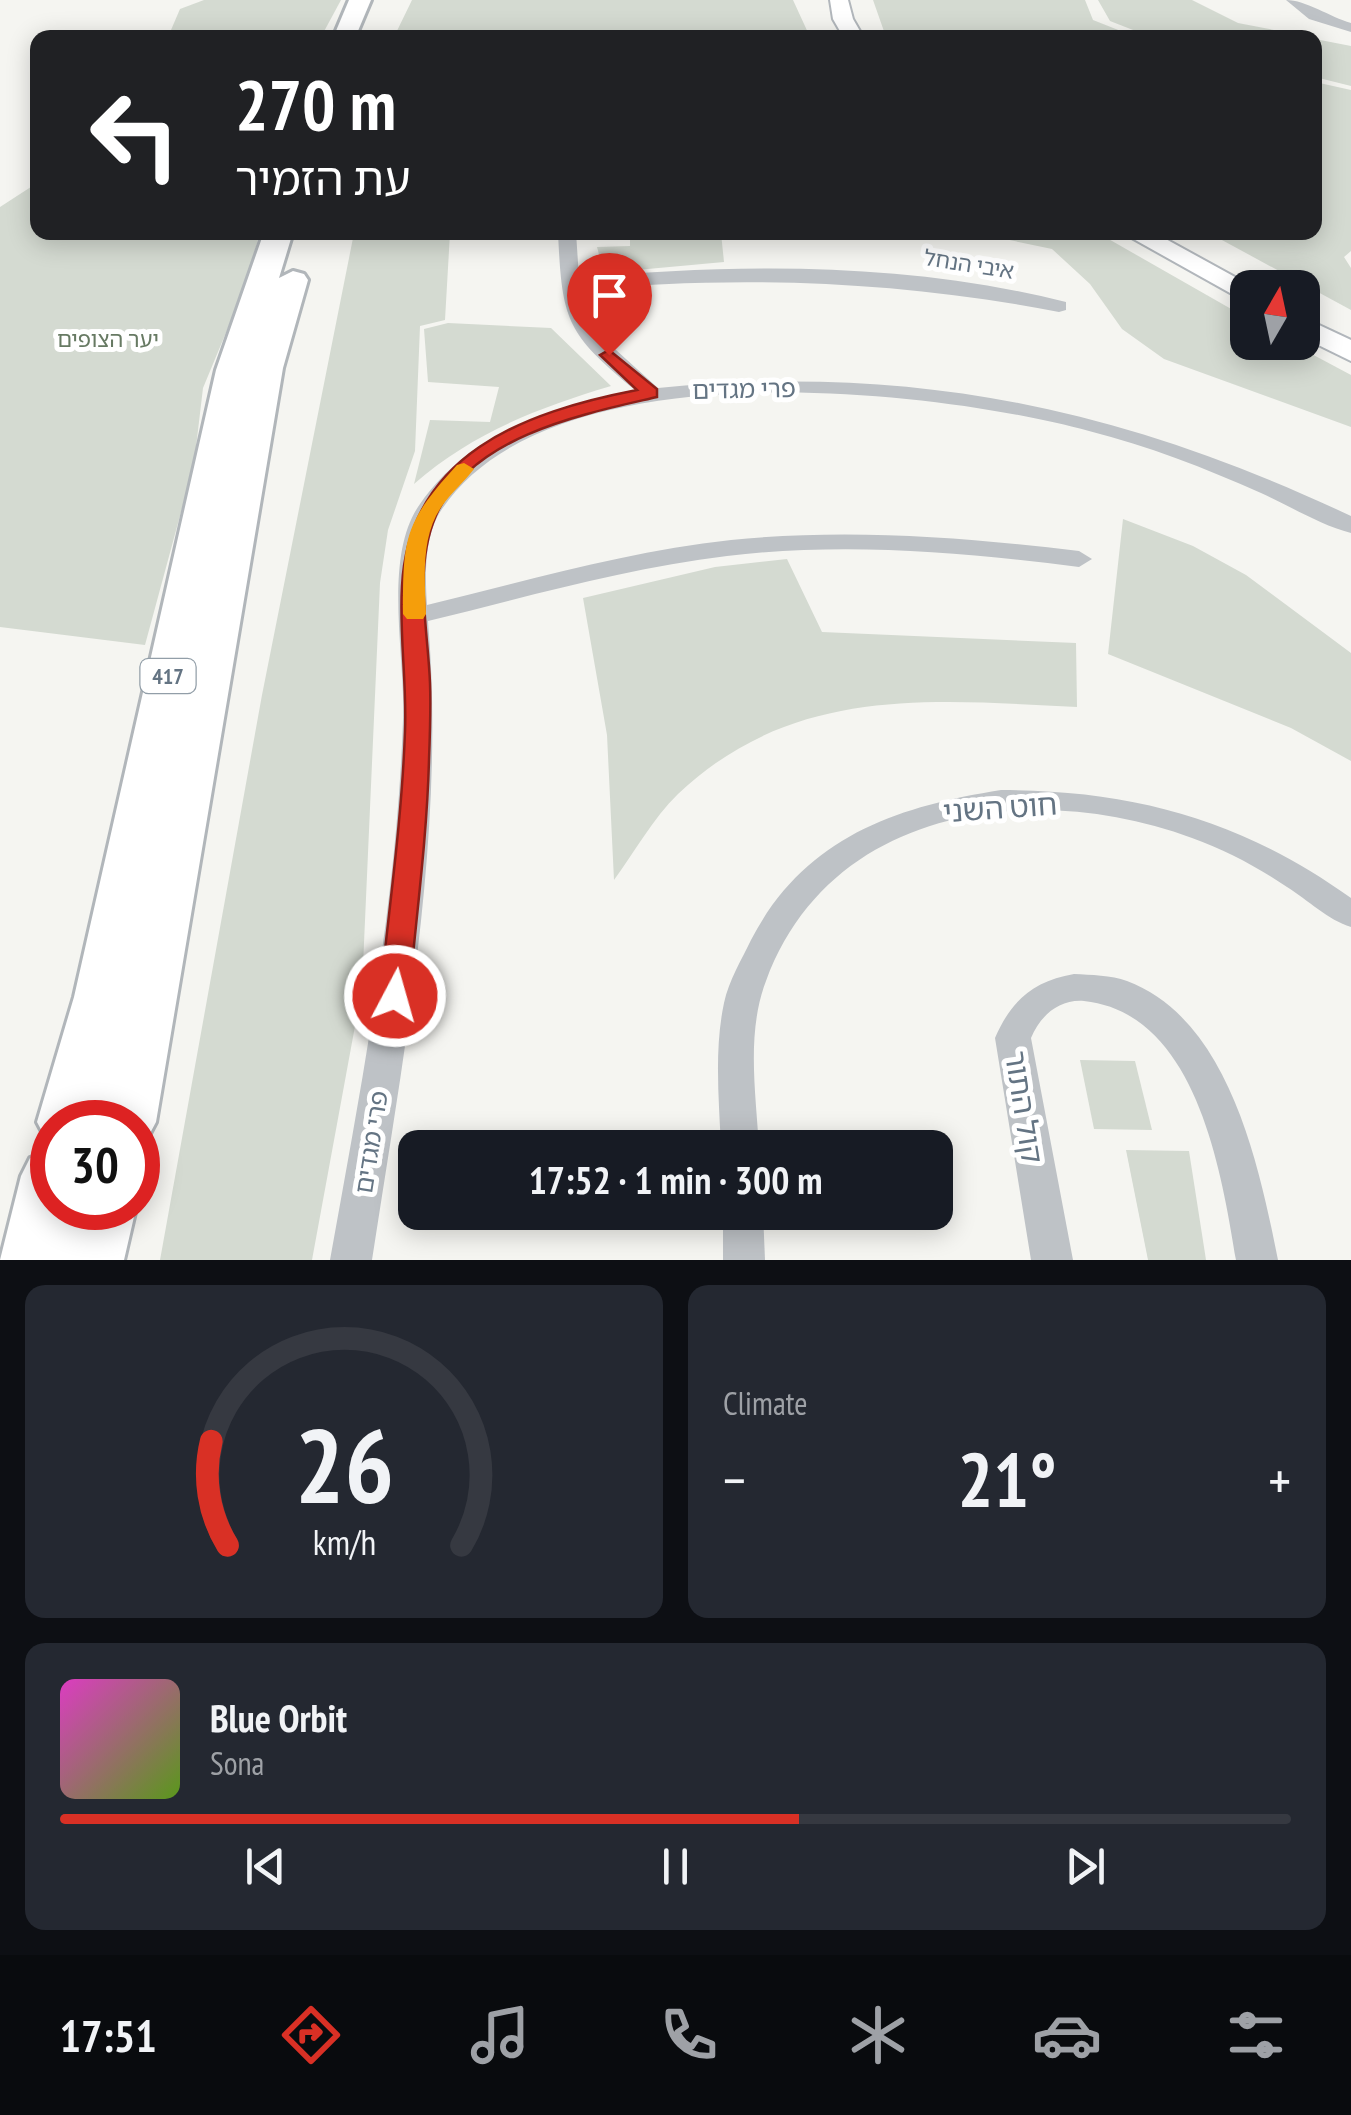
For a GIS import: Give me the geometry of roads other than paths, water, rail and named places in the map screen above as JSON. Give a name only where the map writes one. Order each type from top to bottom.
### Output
[{"type":"main road","points":[[347,30],[360,0]]},
{"type":"main road","points":[[367,30],[380,0]]},
{"type":"main road","points":[[839,0],[851,30]]},
{"type":"main road","name":"417","points":[[73,1100],[101,997],[233,370],[276,240]]},
{"type":"main road","name":"417","points":[[130,1100],[266,368],[305,240]]},
{"type":"main road","points":[[1148,240],[1230,285]]},
{"type":"main road","points":[[1187,240],[1242,270]]},
{"type":"main road","points":[[1320,312],[1351,328]]},
{"type":"main road","points":[[1320,335],[1351,352]]},
{"type":"main road","points":[[30,1260],[38,1230]]},
{"type":"main road","points":[[92,1260],[100,1230]]},
{"type":"street","points":[[1293,0],[1314,16],[1351,28]]},
{"type":"street","points":[[568,240],[575,313],[588,336],[651,393]]},
{"type":"street","name":"איבי הנחל","points":[[571,284],[729,272],[815,272],[954,285],[1059,306]]},
{"type":"street","name":"פרי מגדים","points":[[351,1260],[395,996],[403,920],[416,764],[414,557],[430,506],[450,481],[477,458],[550,418],[590,405],[651,393],[762,387],[885,392],[1040,412],[1190,455],[1351,526]]},
{"type":"street","points":[[415,616],[676,556],[729,548],[834,543],[926,546],[1079,559]]},
{"type":"street","name":"חוט השני","points":[[739,1130],[737,1042],[746,985],[768,934],[803,885],[842,852],[928,812],[970,803],[1037,799],[1139,811],[1199,828],[1246,848],[1300,878],[1351,916]]},
{"type":"street","name":"קול התור","points":[[1052,1260],[1014,1038],[1022,1014],[1043,998],[1070,988],[1102,987],[1129,994],[1155,1011],[1202,1075],[1226,1125],[1247,1201],[1257,1260]]},
{"type":"street","points":[[743,1230],[744,1260]]},
{"type":"park label","name":"יער הצופים","points":[[108,339]]}]
